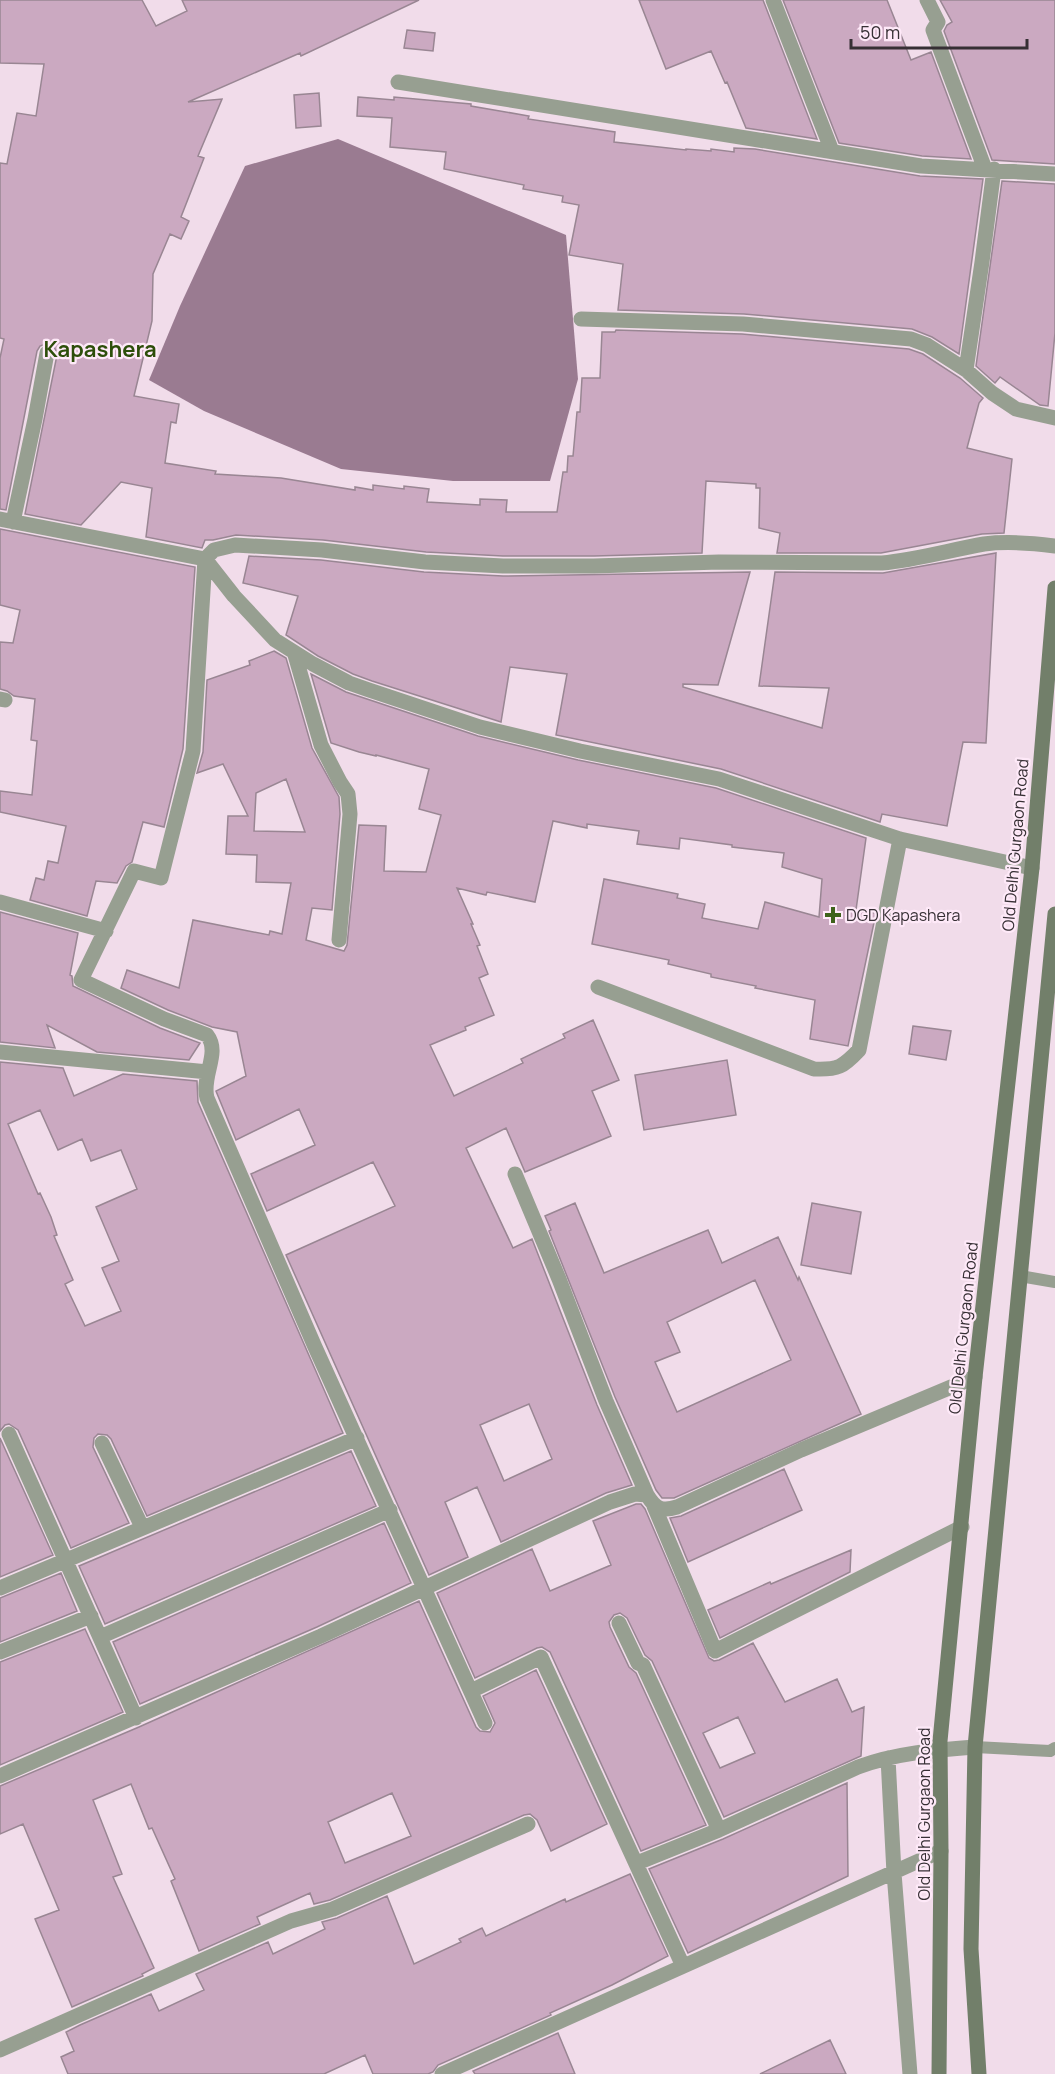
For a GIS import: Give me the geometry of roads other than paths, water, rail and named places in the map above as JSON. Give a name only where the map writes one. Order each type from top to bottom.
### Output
[{"type":"main road","name":"Old Delhi Gurgaon Road","points":[[939,2074],[942,1851],[940,1750],[975,1377],[1032,868],[1055,588]]},
{"type":"main road","points":[[979,2074],[971,1949],[975,1747],[1055,914]]},
{"type":"street","points":[[773,0],[832,150]]},
{"type":"street","points":[[927,0],[938,22],[933,30],[989,169],[982,262],[966,370]]},
{"type":"street","points":[[398,82],[921,166],[1055,174]]},
{"type":"street","points":[[581,319],[743,324],[911,339],[927,345],[966,370],[992,393],[1016,409],[1055,418]]},
{"type":"street","points":[[47,353],[35,419],[6,521],[205,559],[252,617],[275,640],[295,655],[349,683],[480,727],[580,751],[719,779],[900,839],[1032,868]]},
{"type":"street","points":[[485,1723],[269,1244],[207,1098],[204,1089],[213,1046],[207,1035],[164,1019],[81,980],[134,871],[161,878],[193,751],[205,559],[214,550],[234,545],[322,550],[424,562],[503,566],[719,562],[882,563],[899,562],[986,544],[1055,546]]},
{"type":"street","points":[[295,655],[321,745],[348,794],[350,814],[339,940]]},
{"type":"street","points":[[598,987],[814,1069],[833,1070],[847,1063],[859,1050],[900,839]]},
{"type":"street","points":[[0,902],[106,931]]},
{"type":"street","points":[[0,1052],[208,1072]]},
{"type":"street","points":[[515,1174],[606,1401],[715,1651],[962,1527]]},
{"type":"street","points":[[0,1776],[321,1636],[610,1502],[635,1494],[650,1500],[661,1509],[676,1507],[801,1450],[975,1377]]},
{"type":"street","points":[[9,1434],[136,1718]]},
{"type":"street","points":[[0,1588],[357,1438]]},
{"type":"street","points":[[102,1443],[142,1527]]},
{"type":"street","points":[[100,1637],[390,1510]]},
{"type":"street","points":[[0,1652],[91,1616]]},
{"type":"street","points":[[619,1623],[638,1664],[643,1665],[719,1830]]},
{"type":"street","points":[[471,1691],[541,1657],[683,1966]]},
{"type":"street","points":[[637,1863],[719,1830],[858,1767],[888,1758],[975,1747]]},
{"type":"street","points":[[888,1758],[894,1873],[910,2074]]},
{"type":"street","points":[[0,2050],[291,1921],[333,1909],[528,1824]]},
{"type":"street","points":[[442,2074],[462,2070],[683,1966],[942,1851]]},
{"type":"lane","points":[[1020,1276],[1055,1282]]},
{"type":"lane","points":[[975,1747],[1053,1751]]},
{"type":"place","name":"DGD Kapashera","points":[[833,915]]},
{"type":"district","name":"Kapashera","points":[[100,349]]}]
